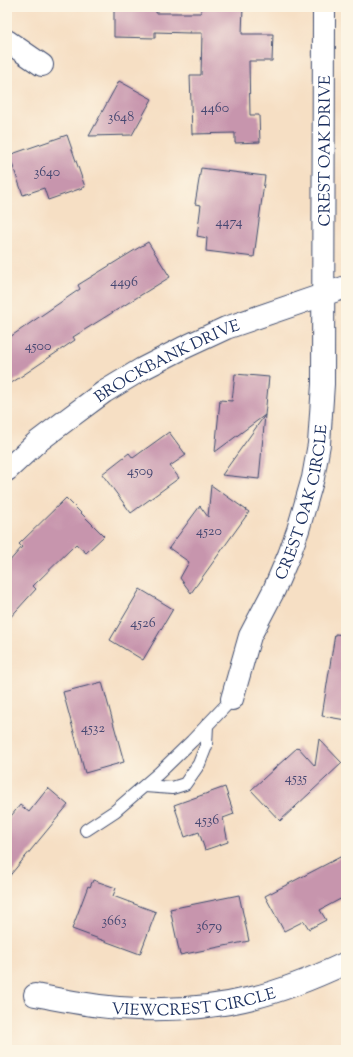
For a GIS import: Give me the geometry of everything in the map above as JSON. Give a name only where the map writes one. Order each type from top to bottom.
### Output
[{"type":"street","name":"CREST OAK DRIVE","points":[[324,7],[324,294]]},
{"type":"street","points":[[7,41],[42,65]]},
{"type":"street","name":"BROCKBANK DRIVE","points":[[7,470],[36,443],[69,418],[104,392],[142,369],[226,328],[346,287]]},
{"type":"street","name":"CREST OAK CIRCLE","points":[[232,699],[250,636],[274,590],[289,555],[298,530],[312,478],[319,444],[321,415],[323,384],[324,294]]},
{"type":"street","name":"VIEWCREST CIRCLE","points":[[35,995],[90,1005],[151,1010],[217,1005],[253,998],[286,988],[316,977],[346,963]]},
{"type":"lane","points":[[86,830],[115,812],[145,786],[192,741],[232,699]]},
{"type":"lane","points":[[145,786],[172,788],[185,784],[199,764],[206,746],[207,724]]},
{"type":"building","points":[[114,7],[156,7],[156,13],[201,13],[201,7],[243,7],[242,34],[273,34],[272,61],[249,61],[250,115],[259,115],[260,142],[235,143],[235,133],[192,134],[190,75],[201,75],[202,33],[190,33],[190,31],[189,33],[155,32],[155,38],[114,37]]},
{"type":"building","points":[[119,81],[152,99],[132,135],[89,136]]},
{"type":"building","points":[[67,135],[85,187],[48,200],[44,188],[23,195],[9,155]]},
{"type":"building","points":[[201,168],[265,176],[254,257],[206,251],[207,238],[197,236],[201,205],[195,204]]},
{"type":"building","points":[[148,242],[170,277],[73,337],[75,340],[7,386],[7,339],[80,289],[78,285]]},
{"type":"building","points":[[235,374],[269,377],[265,415],[215,452],[220,400],[232,401]]},
{"type":"building","points":[[265,415],[259,479],[222,475]]},
{"type":"building","points":[[169,432],[186,455],[170,466],[179,478],[131,513],[102,474],[129,453],[133,458]]},
{"type":"building","points":[[211,485],[249,512],[191,593],[180,578],[189,562],[169,548],[200,506],[208,517]]},
{"type":"building","points":[[66,498],[104,536],[86,553],[76,544],[33,586],[36,589],[7,621],[7,564],[22,547],[19,544]]},
{"type":"building","points":[[140,589],[173,609],[143,660],[110,640]]},
{"type":"building","points":[[335,634],[346,635],[346,720],[322,716]]},
{"type":"building","points":[[102,682],[124,762],[85,773],[63,692]]},
{"type":"building","points":[[319,739],[342,763],[280,821],[251,790],[298,747],[315,766]]},
{"type":"building","points":[[225,787],[234,814],[223,818],[228,842],[205,850],[199,832],[185,837],[174,805]]},
{"type":"building","points":[[48,788],[68,805],[7,879],[7,821],[20,805],[29,812]]},
{"type":"building","points":[[346,854],[346,896],[320,910],[326,920],[309,929],[304,921],[284,931],[265,896]]},
{"type":"building","points":[[93,880],[116,888],[113,896],[156,912],[140,954],[72,929],[88,886],[90,887]]},
{"type":"building","points":[[239,895],[249,941],[180,955],[170,909]]}]
